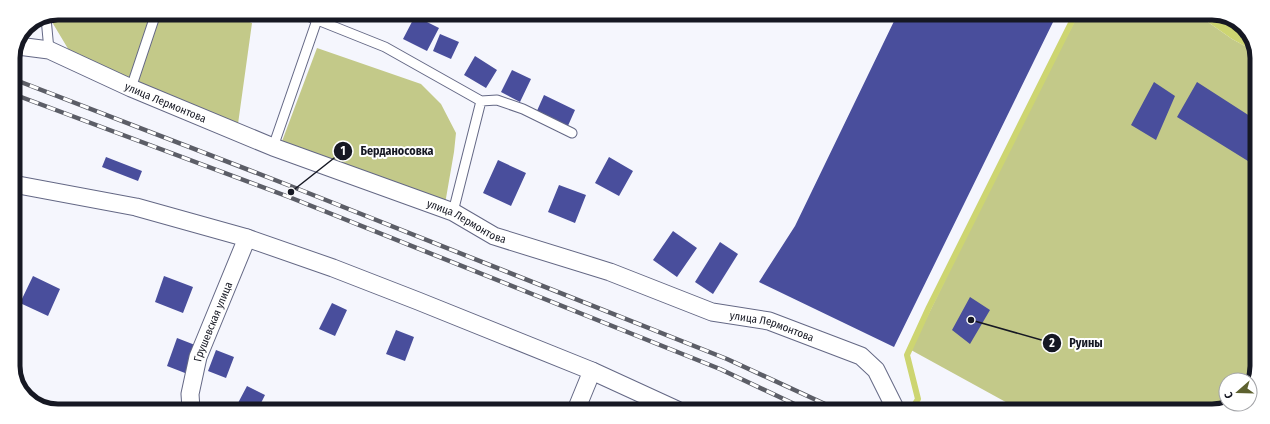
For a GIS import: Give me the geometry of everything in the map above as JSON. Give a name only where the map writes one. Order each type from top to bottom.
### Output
[{"type":"street","name":"улица Лермонтова","points":[[22,47],[49,50],[131,88],[272,147],[453,212],[494,236],[610,272],[712,312],[769,321],[861,356],[876,370],[893,404]]},
{"type":"street","points":[[20,185],[136,207],[247,238],[340,271],[592,371],[664,404]]},
{"type":"street","name":"Грушевская улица","points":[[191,404],[190,394],[198,357],[247,238]]},
{"type":"street","points":[[578,404],[592,371]]},
{"type":"lane","points":[[131,88],[154,20]]},
{"type":"lane","points":[[272,147],[317,20],[385,47],[481,101],[497,100],[523,109],[572,133]]},
{"type":"lane","points":[[46,22],[49,50]]},
{"type":"lane","points":[[453,212],[481,101]]},
{"type":"shaded area","points":[[245,20],[252,23],[238,124],[76,62],[51,21]]},
{"type":"shaded area","points":[[1075,20],[1205,20],[1232,39],[1249,48],[1250,371],[1218,372],[1218,404],[1009,404],[911,350],[1013,141]]},
{"type":"shaded area","points":[[1205,20],[1222,21],[1233,26],[1245,39],[1249,48],[1232,39]]},
{"type":"shaded area","points":[[317,48],[421,84],[441,104],[456,133],[445,204],[281,144]]},
{"type":"building","points":[[413,20],[423,20],[439,28],[427,51],[403,39]]},
{"type":"building","points":[[895,20],[1054,20],[894,347],[759,282],[795,226]]},
{"type":"building","points":[[440,34],[459,42],[451,59],[433,51]]},
{"type":"building","points":[[475,56],[497,70],[486,88],[464,75]]},
{"type":"building","points":[[512,70],[531,79],[520,102],[501,92]]},
{"type":"building","points":[[1154,82],[1175,96],[1156,140],[1131,125]]},
{"type":"building","points":[[1197,82],[1250,116],[1250,162],[1177,117]]},
{"type":"building","points":[[544,95],[575,110],[567,128],[536,113]]},
{"type":"building","points":[[106,157],[142,171],[138,181],[102,167]]},
{"type":"building","points":[[609,157],[633,171],[619,196],[595,183]]},
{"type":"building","points":[[498,160],[526,173],[511,206],[483,193]]},
{"type":"building","points":[[559,185],[586,195],[575,223],[548,212]]},
{"type":"building","points":[[673,231],[697,248],[677,277],[653,260]]},
{"type":"building","points":[[720,242],[738,254],[713,294],[695,282]]},
{"type":"building","points":[[33,276],[60,289],[48,316],[20,303]]},
{"type":"building","points":[[164,276],[193,287],[183,313],[155,302]]},
{"type":"building","points":[[970,297],[990,310],[970,344],[952,330]]},
{"type":"building","points":[[332,303],[347,310],[335,336],[319,329]]},
{"type":"building","points":[[396,330],[414,337],[405,361],[386,354]]},
{"type":"building","points":[[177,338],[195,345],[185,373],[167,366]]},
{"type":"building","points":[[216,350],[234,357],[226,378],[208,371]]},
{"type":"building","points":[[247,386],[265,395],[260,404],[238,403]]},
{"type":"waterway","points":[[915,404],[918,399],[907,355],[929,307],[1072,20]]},
{"type":"railway","points":[[20,82],[293,187],[727,359],[825,404]]},
{"type":"railway","points":[[20,97],[289,197],[720,369],[794,404]]},
{"type":"place","name":"Берданосовка","points":[[291,192]]},
{"type":"place","name":"Руины","points":[[971,320]]}]
